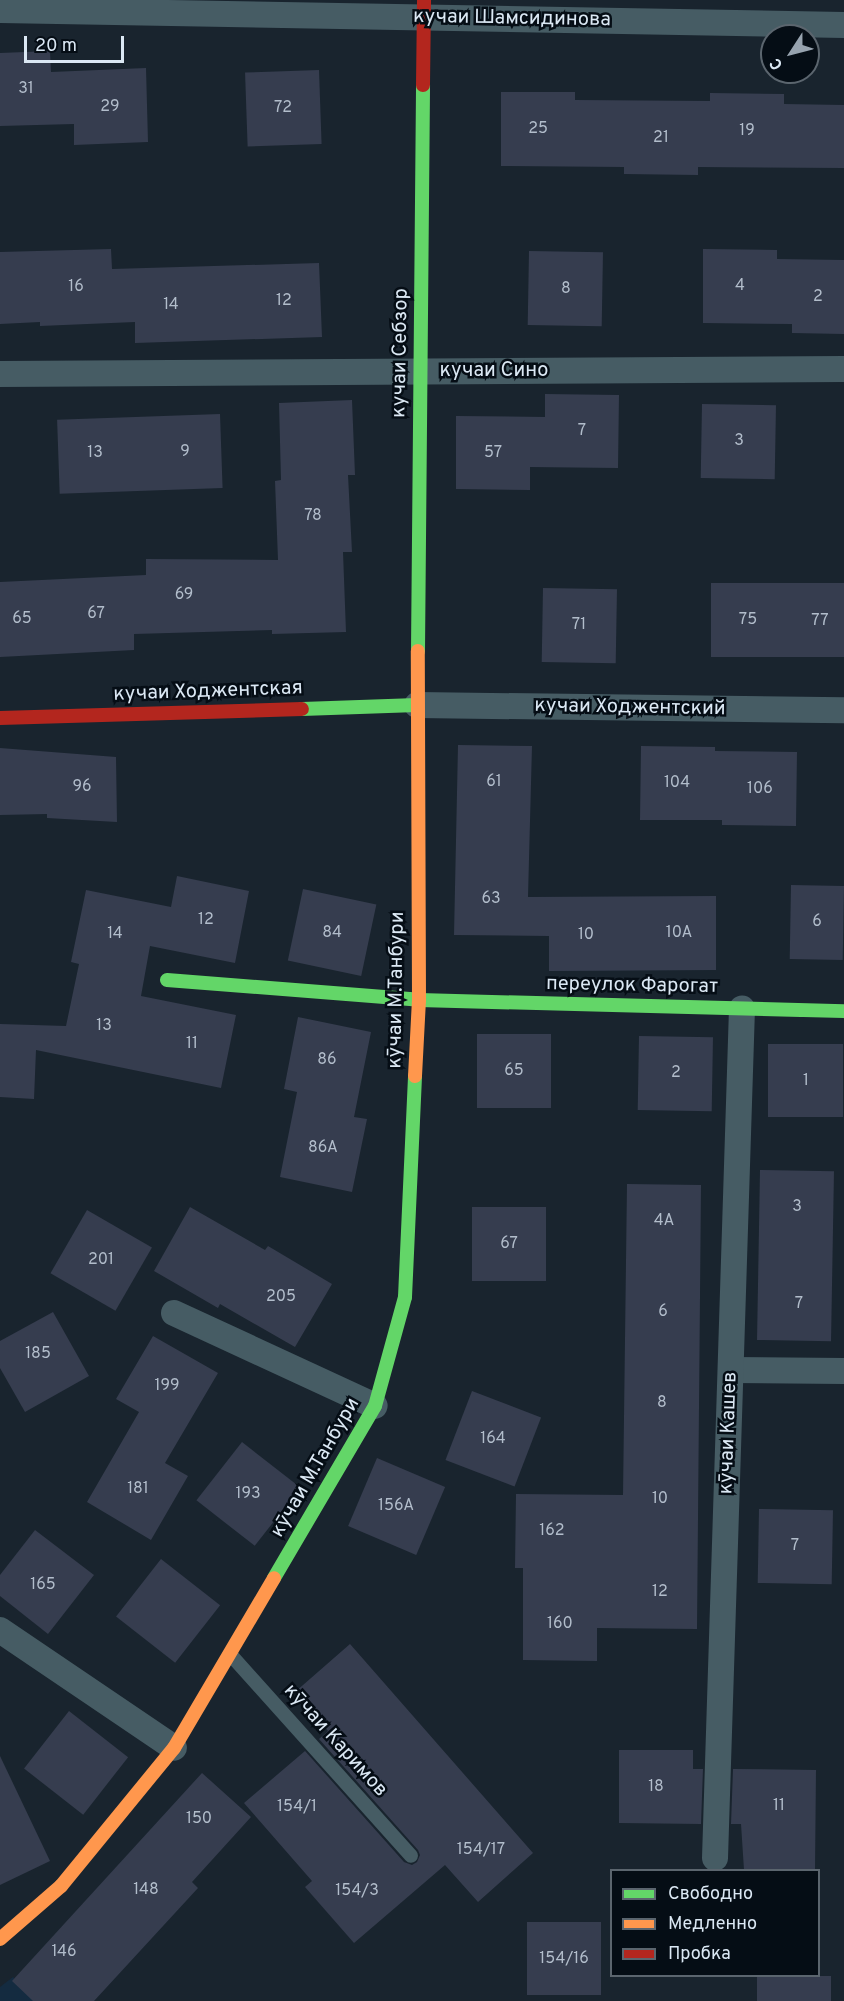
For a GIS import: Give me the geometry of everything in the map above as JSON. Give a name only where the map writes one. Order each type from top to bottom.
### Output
[{"type":"street","name":"кучаи Шамсидинова","points":[[0,10],[424,9],[844,25]]},
{"type":"street","name":"кучаи Себзор","points":[[417,705],[424,9]]},
{"type":"street","name":"кучаи Сино","points":[[0,374],[844,369]]},
{"type":"street","name":"кучаи Ходжентский","points":[[417,705],[844,710]]},
{"type":"street","name":"кучаи Ходжентская","points":[[0,718],[417,705]]},
{"type":"street","name":"кӯчаи М.Танбури","points":[[0,1939],[61,1886],[174,1748],[229,1652],[328,1490],[375,1406],[405,1297],[419,1000],[417,705]]},
{"type":"street","name":"переулок Фарогат","points":[[167,980],[419,1000],[844,1011]]},
{"type":"street","name":"кӯчаи Кашев","points":[[715,1858],[742,1008]]},
{"type":"street","points":[[174,1313],[375,1406]]},
{"type":"street","points":[[731,1370],[844,1371]]},
{"type":"street","points":[[0,1630],[174,1748]]},
{"type":"lane","name":"кӯчаи Каримов","points":[[229,1652],[411,1856]]},
{"type":"shaded area","points":[[13,1977],[35,2001],[0,2001],[0,1987]]},
{"type":"building","points":[[50,51],[51,72],[146,68],[148,142],[74,145],[74,124],[0,126],[0,53]]},
{"type":"building","points":[[319,70],[322,144],[248,147],[245,73]]},
{"type":"building","points":[[501,92],[575,92],[575,100],[710,101],[710,93],[784,94],[784,104],[844,105],[844,168],[698,167],[698,175],[624,174],[624,167],[501,166]]},
{"type":"building","points":[[111,249],[112,269],[319,263],[322,337],[135,343],[135,322],[40,326],[40,322],[0,324],[0,252]]},
{"type":"building","points":[[703,249],[777,250],[777,259],[844,260],[844,334],[792,333],[792,324],[703,323]]},
{"type":"building","points":[[529,251],[603,252],[602,326],[528,325]]},
{"type":"building","points":[[545,394],[619,395],[618,468],[530,467],[530,490],[456,489],[456,416],[545,417]]},
{"type":"building","points":[[352,400],[355,475],[348,475],[352,552],[343,552],[346,632],[272,634],[272,630],[134,634],[134,650],[0,657],[0,582],[146,575],[146,559],[278,560],[275,481],[281,480],[279,403]]},
{"type":"building","points":[[702,404],[776,405],[775,479],[701,478]]},
{"type":"building","points":[[220,414],[223,488],[60,494],[57,420]]},
{"type":"building","points":[[711,583],[844,583],[844,657],[711,657]]},
{"type":"building","points":[[543,588],[617,589],[616,663],[542,662]]},
{"type":"building","points":[[458,745],[532,746],[528,897],[716,896],[716,970],[549,971],[549,936],[454,935]]},
{"type":"building","points":[[641,746],[715,747],[715,751],[797,752],[796,826],[722,825],[722,820],[640,820]]},
{"type":"building","points":[[0,748],[116,757],[117,822],[47,818],[47,814],[0,815]]},
{"type":"building","points":[[177,876],[249,891],[235,963],[150,946],[141,996],[236,1015],[221,1088],[36,1050],[34,1099],[0,1097],[0,1024],[66,1026],[79,964],[71,962],[86,890],[171,907]]},
{"type":"building","points":[[791,885],[844,886],[843,960],[790,959]]},
{"type":"building","points":[[303,889],[376,905],[361,976],[288,960]]},
{"type":"building","points":[[298,1017],[371,1032],[354,1117],[367,1119],[352,1192],[280,1177],[297,1092],[284,1089]]},
{"type":"building","points":[[477,1034],[551,1034],[551,1108],[477,1108]]},
{"type":"building","points":[[639,1036],[713,1037],[712,1111],[638,1110]]},
{"type":"building","points":[[768,1044],[843,1044],[843,1117],[768,1117]]},
{"type":"building","points":[[760,1170],[834,1171],[831,1341],[757,1340]]},
{"type":"building","points":[[627,1184],[701,1185],[697,1629],[597,1628],[597,1661],[523,1660],[523,1568],[515,1568],[516,1494],[623,1495]]},
{"type":"building","points":[[190,1207],[265,1250],[268,1246],[332,1284],[295,1347],[220,1304],[218,1308],[154,1271]]},
{"type":"building","points":[[472,1207],[546,1207],[546,1281],[472,1281]]},
{"type":"building","points":[[87,1210],[152,1248],[115,1311],[50,1273]]},
{"type":"building","points":[[53,1312],[89,1376],[25,1412],[0,1368],[0,1341]]},
{"type":"building","points":[[153,1336],[218,1373],[165,1463],[188,1476],[151,1540],[87,1502],[139,1412],[116,1399]]},
{"type":"building","points":[[472,1391],[541,1418],[515,1487],[445,1460]]},
{"type":"building","points":[[242,1442],[300,1488],[255,1546],[196,1500]]},
{"type":"building","points":[[377,1458],[445,1487],[416,1555],[348,1526]]},
{"type":"building","points":[[759,1509],[833,1510],[832,1584],[758,1583]]},
{"type":"building","points":[[35,1530],[94,1575],[48,1634],[0,1596],[0,1575]]},
{"type":"building","points":[[161,1559],[220,1605],[175,1663],[116,1617]]},
{"type":"building","points":[[350,1644],[533,1853],[478,1902],[445,1865],[354,1943],[305,1887],[312,1881],[244,1803],[305,1751],[404,1862],[412,1865],[417,1862],[420,1855],[418,1850],[319,1739],[328,1731],[295,1692]]},
{"type":"building","points":[[69,1711],[128,1757],[83,1815],[24,1769]]},
{"type":"building","points":[[619,1750],[693,1750],[693,1769],[703,1769],[701,1824],[619,1823]]},
{"type":"building","points":[[0,1756],[50,1861],[0,1885]]},
{"type":"building","points":[[733,1769],[816,1770],[815,1869],[744,1869],[741,1824],[731,1824]]},
{"type":"building","points":[[202,1773],[251,1817],[192,1882],[198,1888],[94,2001],[33,2001],[12,1981]]},
{"type":"building","points":[[527,1922],[601,1922],[601,1995],[527,1995]]},
{"type":"building","points":[[831,1976],[831,2001],[757,2001],[757,1977]]},
{"type":"traffic: fast","points":[[418,651],[423,85]]},
{"type":"traffic: fast","points":[[302,709],[417,705]]},
{"type":"traffic: fast","points":[[167,980],[419,1000],[844,1011]]},
{"type":"traffic: fast","points":[[274,1578],[375,1406],[405,1297],[415,1076]]},
{"type":"traffic: slow","points":[[415,1076],[419,1000],[418,651]]},
{"type":"traffic: slow","points":[[0,1939],[61,1886],[174,1748],[274,1578]]},
{"type":"traffic: jam","points":[[423,85],[424,0]]},
{"type":"traffic: jam","points":[[0,718],[302,709]]}]
